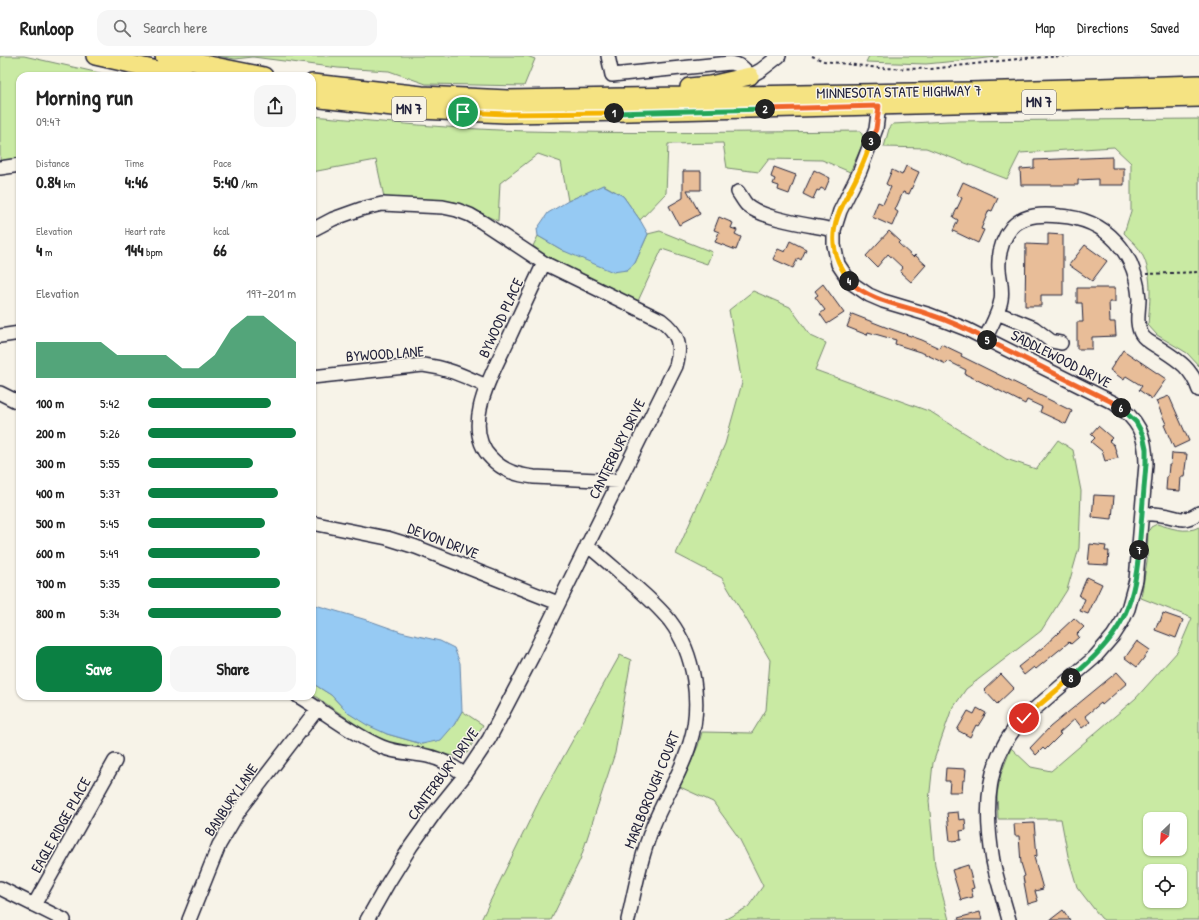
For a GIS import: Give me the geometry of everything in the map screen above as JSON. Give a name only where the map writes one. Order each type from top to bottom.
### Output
[{"type":"main road","points":[[95,56],[166,72]]},
{"type":"main road","points":[[164,56],[244,72]]},
{"type":"main road","points":[[629,98],[640,92],[710,85],[750,76]]},
{"type":"main road","name":"MINNESOTA STATE HIGHWAY 7","points":[[316,83],[422,95],[492,99],[629,98],[971,91],[1199,84]]},
{"type":"main road","name":"MINNESOTA STATE HIGHWAY 7","points":[[316,98],[420,110],[506,114],[1199,98]]},
{"type":"street","points":[[608,56],[612,75],[730,63],[742,66],[750,76],[761,70],[779,56]]},
{"type":"street","name":"SADDLEWOOD DRIVE","points":[[879,106],[876,129],[860,171],[840,211],[834,230],[834,245],[838,264],[850,282],[869,295],[883,301],[930,314],[966,329],[1114,403],[1126,411],[1136,422],[1143,435],[1146,449],[1136,580],[1128,609],[1122,622],[1113,636],[1094,658],[1014,728],[1006,740],[996,762],[991,785],[989,835],[994,862],[1009,920]]},
{"type":"street","points":[[0,168],[16,166]]},
{"type":"street","points":[[738,192],[747,205],[757,211],[783,220],[834,230]]},
{"type":"street","name":"CANTERBURY DRIVE","points":[[316,228],[333,219],[361,209],[382,204],[443,207],[470,215],[544,263],[660,320],[669,327],[679,345],[679,356],[676,366],[533,655],[489,739],[465,774],[411,846],[367,920]]},
{"type":"street","points":[[985,339],[997,313],[1001,300],[1002,287],[999,270],[999,258],[1001,247],[1012,227],[1020,220],[1030,216],[1072,216],[1107,232],[1121,246],[1130,262],[1137,280],[1139,300],[1138,326],[1142,336],[1176,359],[1186,368],[1195,378],[1199,390]]},
{"type":"street","name":"BYWOOD PLACE","points":[[486,386],[544,263]]},
{"type":"street","points":[[997,313],[1034,328],[1051,341],[1061,344]]},
{"type":"street","points":[[0,336],[16,334]]},
{"type":"street","name":"BYWOOD LANE","points":[[316,377],[423,365],[440,367],[456,372],[486,386]]},
{"type":"street","points":[[486,386],[478,414],[480,442],[487,455],[497,465],[509,472],[523,476],[619,481]]},
{"type":"street","points":[[0,393],[16,401]]},
{"type":"street","points":[[1142,513],[1164,515],[1182,520],[1191,518],[1199,513]]},
{"type":"street","name":"DEVON DRIVE","points":[[316,524],[387,538],[409,545],[558,603]]},
{"type":"street","name":"MARLBOROUGH COURT","points":[[587,545],[652,601],[671,622],[685,650],[691,668],[696,693],[695,718],[691,742],[682,766],[653,826],[641,861],[628,920]]},
{"type":"street","points":[[305,700],[364,739],[384,748],[405,754],[427,756],[447,762],[465,774]]},
{"type":"street","name":"BANBURY LANE","points":[[189,920],[219,845],[238,812],[318,708]]},
{"type":"street","name":"EAGLE RIDGE PLACE","points":[[34,906],[115,761]]},
{"type":"street","points":[[0,888],[64,920]]},
{"type":"path","points":[[812,56],[824,61],[879,68],[931,69],[1026,58],[1069,56]]},
{"type":"path","points":[[1135,274],[1199,272]]},
{"type":"green space","points":[[0,56],[24,56],[95,72],[16,72],[16,159],[0,161]]},
{"type":"green space","points":[[217,56],[527,56],[535,59],[524,86],[426,84],[389,71],[338,68],[253,57],[235,59]]},
{"type":"green space","points":[[869,56],[998,57],[926,64],[866,62]]},
{"type":"green space","points":[[316,116],[445,127],[526,131],[652,133],[861,131],[864,141],[850,172],[822,160],[769,159],[759,172],[727,168],[723,143],[668,144],[666,193],[640,220],[623,196],[604,185],[568,201],[561,162],[538,154],[500,183],[498,221],[455,202],[384,197],[376,160],[316,171]]},
{"type":"green space","points":[[1199,119],[1199,366],[1187,353],[1157,335],[1148,325],[1150,286],[1147,267],[1139,249],[1124,233],[1131,211],[1131,163],[1114,147],[1020,153],[1007,179],[926,148],[884,147],[889,129],[893,124],[948,121]]},
{"type":"green space","points":[[660,231],[712,252],[707,264],[662,249],[638,301],[559,264],[533,246],[538,236],[564,251],[635,263],[648,234]]},
{"type":"green space","points":[[753,291],[790,307],[811,336],[826,343],[815,370],[931,412],[1006,459],[1036,469],[1058,440],[1073,450],[1081,491],[1079,548],[1067,590],[1041,631],[966,689],[951,711],[933,763],[929,801],[935,866],[949,920],[724,920],[748,907],[763,886],[739,838],[713,802],[680,787],[698,746],[702,732],[752,733],[766,710],[770,660],[722,578],[676,554],[725,444],[742,383],[729,310]]},
{"type":"green space","points":[[1157,524],[1173,529],[1184,530],[1199,527],[1199,920],[1104,920],[1077,887],[1068,856],[1061,819],[998,819],[997,794],[1001,774],[1011,748],[1031,767],[1051,771],[1136,698],[1178,651],[1192,618],[1141,598],[1147,561],[1148,532],[1151,527]]},
{"type":"green space","points":[[620,655],[631,660],[615,753],[580,860],[551,920],[481,920],[540,799]]},
{"type":"green space","points":[[316,686],[331,695],[348,713],[387,734],[422,744],[454,725],[462,711],[483,725],[467,753],[457,756],[423,752],[390,743],[367,732],[316,697]]},
{"type":"water","points":[[603,185],[623,196],[648,234],[635,263],[627,270],[613,272],[564,251],[538,236],[537,229],[548,213],[568,201]]},
{"type":"water","points":[[316,605],[401,632],[440,641],[454,648],[460,663],[462,711],[454,725],[441,740],[422,744],[387,734],[367,725],[348,713],[331,695],[316,686]]},
{"type":"building","points":[[1112,157],[1112,168],[1124,168],[1124,185],[1098,185],[1098,179],[1078,180],[1078,185],[1021,185],[1020,169],[1034,168],[1034,160]]},
{"type":"building","points":[[906,166],[919,172],[909,194],[903,192],[895,210],[898,212],[892,226],[872,217],[878,202],[883,204],[891,187],[886,184],[892,170],[902,175]]},
{"type":"building","points":[[774,167],[796,175],[789,194],[778,190],[779,186],[773,184],[775,179],[771,177]]},
{"type":"building","points":[[814,170],[830,178],[825,190],[821,188],[819,191],[817,190],[813,199],[803,194]]},
{"type":"building","points":[[683,171],[701,171],[701,190],[687,190],[700,214],[679,225],[669,206],[683,198]]},
{"type":"building","points":[[963,182],[998,198],[992,211],[989,210],[981,229],[984,230],[978,243],[953,231],[958,220],[953,217],[962,198],[957,195]]},
{"type":"building","points":[[719,217],[733,223],[731,228],[737,230],[735,234],[741,237],[736,250],[715,242],[719,232],[714,230]]},
{"type":"building","points":[[889,231],[900,241],[898,243],[913,257],[915,255],[926,265],[911,282],[900,272],[903,268],[888,254],[877,267],[866,256]]},
{"type":"building","points":[[1048,234],[1063,235],[1063,295],[1041,295],[1041,306],[1025,306],[1026,244],[1048,245]]},
{"type":"building","points":[[790,241],[806,249],[801,260],[798,258],[793,268],[773,259],[778,249],[785,252]]},
{"type":"building","points":[[1085,245],[1107,261],[1092,281],[1069,265]]},
{"type":"building","points":[[823,284],[844,313],[827,324],[820,314],[825,310],[815,297],[818,295],[815,291]]},
{"type":"building","points":[[1077,288],[1115,288],[1115,302],[1109,302],[1110,322],[1115,322],[1116,336],[1092,337],[1092,349],[1077,349],[1077,322],[1083,322],[1082,303],[1077,303]]},
{"type":"building","points":[[852,314],[922,340],[939,348],[941,344],[962,354],[961,356],[1072,411],[1066,424],[1040,412],[1042,407],[1027,400],[1025,404],[965,374],[966,370],[948,361],[946,364],[923,353],[895,344],[896,340],[868,332],[867,335],[847,327]]},
{"type":"building","points":[[1123,350],[1166,379],[1152,399],[1139,390],[1142,386],[1126,376],[1124,380],[1110,370]]},
{"type":"building","points":[[1169,396],[1189,441],[1174,448],[1156,401]]},
{"type":"building","points":[[1098,426],[1112,438],[1109,441],[1114,445],[1118,458],[1105,461],[1102,451],[1091,442],[1095,438],[1091,434]]},
{"type":"building","points":[[1172,453],[1187,454],[1184,477],[1181,477],[1180,491],[1166,490],[1167,476],[1169,465],[1171,465]]},
{"type":"building","points":[[1094,495],[1114,496],[1112,519],[1092,517]]},
{"type":"building","points":[[1090,544],[1106,546],[1105,551],[1109,551],[1108,565],[1088,564]]},
{"type":"building","points":[[1087,577],[1102,584],[1088,614],[1080,611],[1085,599],[1079,596]]},
{"type":"building","points":[[1163,613],[1183,620],[1176,638],[1155,630]]},
{"type":"building","points":[[1074,618],[1084,627],[1077,634],[1079,637],[1071,644],[1069,642],[1036,669],[1034,667],[1024,675],[1018,667],[1042,648]]},
{"type":"building","points":[[1137,641],[1150,650],[1137,667],[1125,658]]},
{"type":"building","points":[[1117,672],[1127,683],[1102,705],[1101,703],[1085,716],[1090,722],[1082,728],[1075,719],[1059,733],[1061,734],[1045,750],[1043,748],[1036,755],[1030,748],[1050,727]]},
{"type":"building","points":[[1001,674],[1014,688],[997,704],[984,690]]},
{"type":"building","points":[[977,708],[986,713],[978,726],[976,725],[970,737],[957,730],[968,711],[974,714]]},
{"type":"building","points":[[946,768],[966,769],[962,792],[949,792],[950,781],[945,781]]},
{"type":"building","points":[[958,812],[959,820],[965,819],[966,830],[960,831],[961,840],[950,841],[947,813]]},
{"type":"building","points":[[1034,823],[1037,856],[1034,857],[1043,889],[1035,891],[1038,901],[1028,904],[1023,877],[1025,876],[1021,863],[1019,836],[1015,836],[1014,824]]},
{"type":"building","points":[[968,865],[974,888],[971,889],[973,897],[961,900],[952,870]]},
{"type":"building","points":[[1063,910],[1070,920],[1050,920]]},
{"type":"building","points":[[980,912],[982,920],[959,920],[958,918]]},
{"type":"route","points":[[463,112],[506,114],[797,109],[879,106],[876,129],[860,171],[840,211],[834,230],[834,245],[838,264],[850,282],[869,295],[883,301],[930,314],[966,329],[1114,403],[1126,411],[1136,422],[1143,435],[1146,449],[1146,464],[1138,565],[1133,594],[1128,609],[1113,636],[1094,658],[1024,718]]}]
